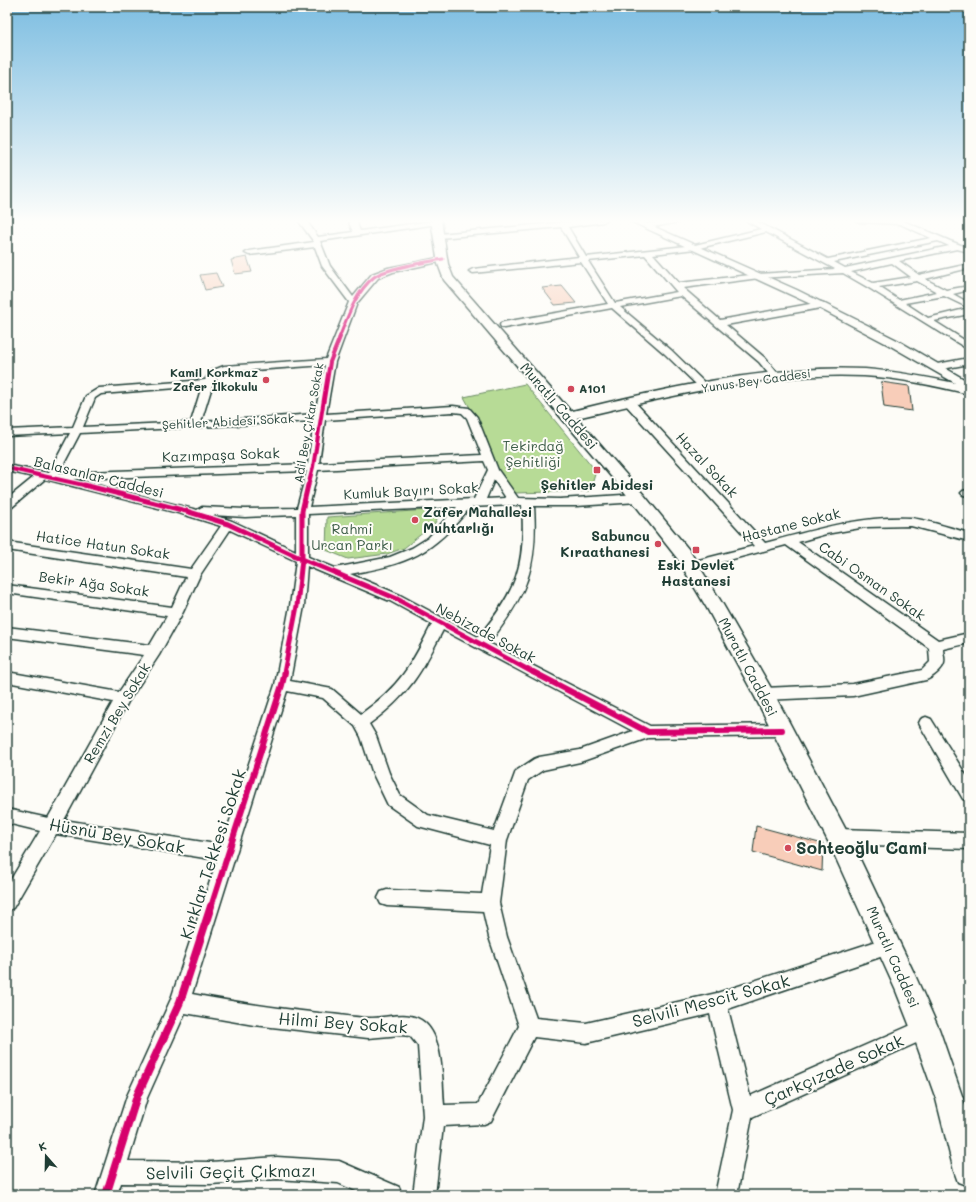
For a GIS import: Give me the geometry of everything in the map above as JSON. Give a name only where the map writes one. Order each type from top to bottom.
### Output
[{"type":"main road","name":"Muratlı Caddesi","points":[[447,276],[638,498],[691,566],[764,694],[838,837],[889,946],[925,1029],[950,1099],[969,1171]]},
{"type":"street","points":[[334,276],[353,302]]},
{"type":"street","name":"Adil Bey Çıkar Sokak","points":[[302,511],[314,467],[320,417],[330,362],[353,302],[375,276]]},
{"type":"street","points":[[594,276],[613,305],[668,352],[704,387]]},
{"type":"street","points":[[669,276],[681,290],[762,360],[775,376]]},
{"type":"street","points":[[504,325],[758,276]]},
{"type":"street","points":[[759,276],[892,341],[969,387]]},
{"type":"street","points":[[853,276],[900,302],[969,347]]},
{"type":"street","points":[[915,276],[969,306]]},
{"type":"street","points":[[872,286],[926,276]]},
{"type":"street","points":[[900,302],[969,288]]},
{"type":"street","points":[[720,323],[821,305]]},
{"type":"street","points":[[928,320],[969,311]]},
{"type":"street","points":[[937,367],[969,360]]},
{"type":"street","points":[[195,425],[208,383],[214,373],[224,369],[330,362]]},
{"type":"street","name":"Yunus Bey Caddesi","points":[[568,416],[704,387],[775,376],[818,373],[858,372],[900,376],[969,390]]},
{"type":"street","points":[[7,506],[47,476],[76,431],[91,396],[99,391],[208,383]]},
{"type":"street","name":"Hazal Sokak","points":[[629,402],[763,548]]},
{"type":"street","name":"Şehitler Abidesi Sokak","points":[[7,433],[195,425],[453,409],[465,410],[472,417],[493,470],[514,501]]},
{"type":"street","name":"Kazımpaşa Sokak","points":[[47,476],[314,467],[488,458]]},
{"type":"street","name":"Balasanlar Caddesi","points":[[7,468],[47,476],[186,511]]},
{"type":"street","points":[[337,572],[368,567],[403,556],[426,544],[473,503],[493,470]]},
{"type":"street","name":"Kumluk Bayırı Sokak","points":[[186,511],[245,513],[514,501],[528,502],[638,498]]},
{"type":"street","points":[[480,644],[502,619],[526,572],[529,548],[528,502]]},
{"type":"street","name":"Nebizade Sokak","points":[[186,511],[228,524],[302,559],[337,572],[395,598],[648,732],[782,730]]},
{"type":"street","name":"Kırklar Tekkesi Sokak","points":[[106,1195],[137,1096],[180,1002],[282,685],[297,606],[302,559],[302,511]]},
{"type":"street","name":"Hastane Sokak","points":[[691,566],[763,548],[825,530],[866,523],[911,522],[969,537]]},
{"type":"street","name":"Remzi Bey Sokak","points":[[7,902],[52,826],[123,698],[154,651],[176,612],[194,574],[228,524]]},
{"type":"street","name":"Cabi Osman Sokak","points":[[788,541],[936,646]]},
{"type":"street","name":"Hatice Hatun Sokak","points":[[7,546],[194,574]]},
{"type":"street","name":"Bekir Ağa Sokak","points":[[7,589],[176,612]]},
{"type":"street","points":[[360,722],[386,704],[405,684],[440,622]]},
{"type":"street","points":[[7,632],[154,651]]},
{"type":"street","points":[[764,694],[853,690],[926,675],[937,663],[936,646],[969,638]]},
{"type":"street","points":[[7,677],[123,698]]},
{"type":"street","points":[[282,685],[327,693],[360,722],[368,736],[381,774],[394,800],[424,821],[499,840]]},
{"type":"street","points":[[926,723],[969,794]]},
{"type":"street","points":[[424,1195],[434,1116],[484,1114],[529,1027],[498,938],[490,903],[499,840],[522,776],[539,764],[580,756],[648,732]]},
{"type":"street","name":"Hüsnü Bey Sokak","points":[[7,816],[52,826],[227,854]]},
{"type":"street","points":[[838,837],[969,841]]},
{"type":"street","points":[[387,898],[490,903]]},
{"type":"street","name":"Selvili Mescit Sokak","points":[[529,1027],[586,1033],[717,1003],[889,946]]},
{"type":"street","name":"Hilmi Bey Sokak","points":[[180,1002],[254,1015],[368,1028],[400,1025],[415,1027],[427,1042],[430,1060],[434,1116]]},
{"type":"street","points":[[717,1003],[743,1110],[726,1195]]},
{"type":"street","name":"Çarkçızade Sokak","points":[[743,1110],[925,1029]]},
{"type":"street","points":[[950,1099],[969,1132]]},
{"type":"street","name":"Selvili Geçit Çıkmazı","points":[[114,1172],[211,1173],[277,1168],[340,1172],[391,1195]]},
{"type":"green space","name":"Tekirdağ Şehitliği","points":[[525,384],[596,471],[590,491],[515,493],[502,479],[485,435],[464,397]]},
{"type":"green space","name":"Rahmi Urcan Parkı","points":[[442,509],[435,523],[404,548],[387,554],[348,559],[326,550],[327,517]]},
{"type":"building","points":[[200,276],[217,276],[222,287],[205,290]]},
{"type":"building","points":[[562,286],[576,303],[555,305],[542,288]]},
{"type":"building","points":[[881,382],[909,386],[912,411],[884,407]]},
{"type":"building","name":"Sohteoğlu Cami","points":[[756,826],[823,844],[822,871],[753,852]]},
{"type":"cycle path","points":[[106,1195],[137,1096],[180,1002],[282,685],[297,606],[302,559],[302,511],[313,467],[330,362],[353,302],[375,276]]},
{"type":"cycle path","points":[[7,468],[52,477],[186,511],[228,524],[302,559],[395,598],[648,732],[782,730]]},
{"type":"place","name":"Kamil Korkmaz Zafer İlkokulu","points":[[266,380]]},
{"type":"place","name":"A101","points":[[571,389]]},
{"type":"place","name":"Şehitler Abidesi","points":[[597,470]]},
{"type":"place","name":"Zafer Mahallesi Muhtarlığı","points":[[415,520]]},
{"type":"place","name":"Sabuncu Kıraathanesi","points":[[658,544]]},
{"type":"place","name":"Eski Devlet Hastanesi","points":[[696,550]]},
{"type":"place","name":"Sohteoğlu Cami","points":[[788,848]]}]
